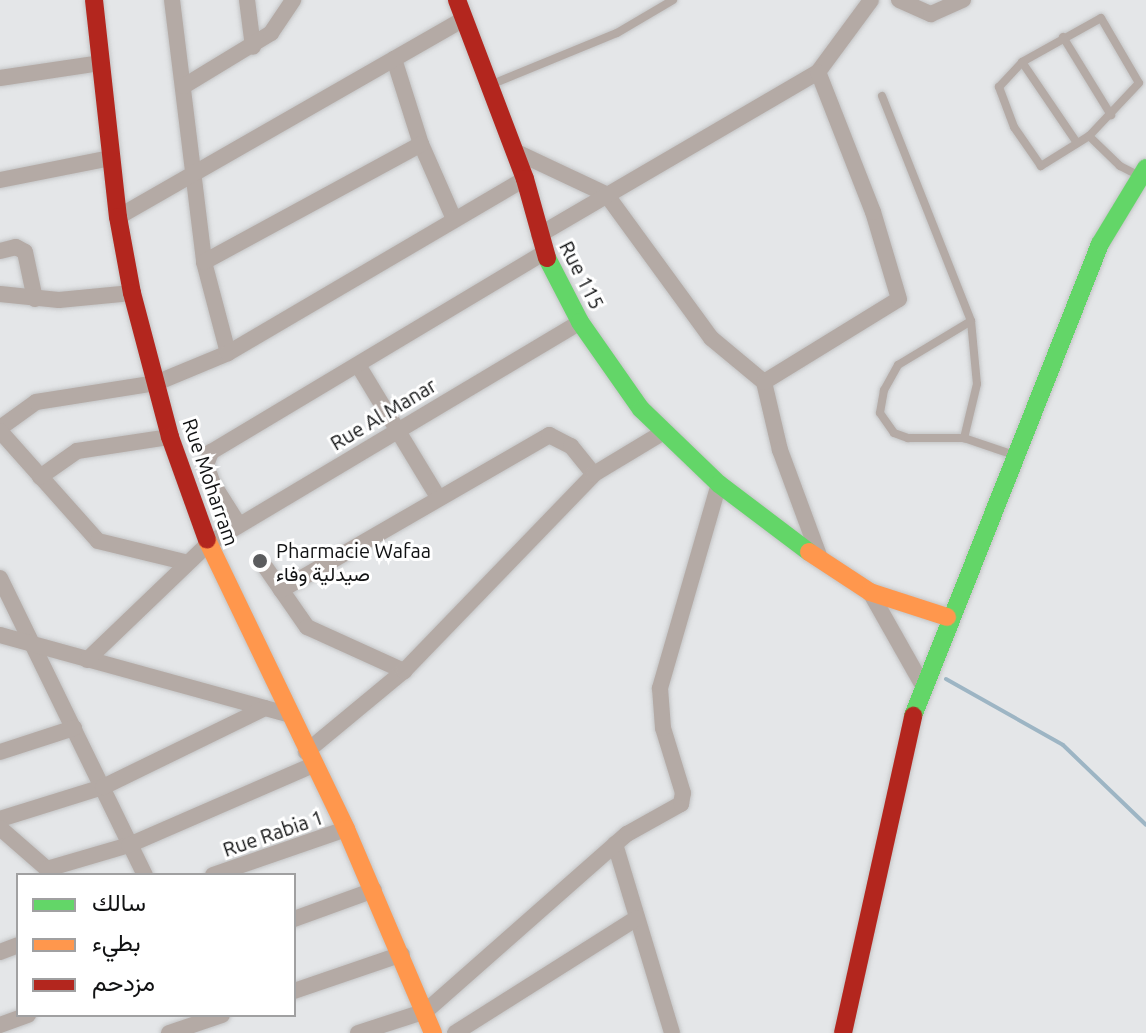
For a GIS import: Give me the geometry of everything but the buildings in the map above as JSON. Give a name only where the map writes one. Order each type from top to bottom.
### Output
[{"type":"street","name":"Rue Moharram","points":[[94,0],[118,217],[132,293],[170,437],[208,544],[287,714],[346,829],[402,954],[433,1033]]},
{"type":"street","points":[[172,0],[204,262],[228,353]]},
{"type":"street","points":[[247,0],[253,47]]},
{"type":"street","points":[[184,86],[253,47],[271,33],[293,0]]},
{"type":"street","name":"Rue 115","points":[[457,0],[525,179],[542,244],[580,322],[662,433],[719,484],[870,592],[947,617]]},
{"type":"street","points":[[239,525],[213,484],[206,465],[211,452],[358,365],[542,244],[606,194],[818,72],[871,0]]},
{"type":"street","points":[[899,0],[931,14],[963,0]]},
{"type":"street","points":[[118,217],[195,176],[464,19]]},
{"type":"street","points":[[394,59],[421,144],[454,219]]},
{"type":"street","points":[[0,78],[100,63]]},
{"type":"street","points":[[764,382],[899,299],[873,212],[818,72]]},
{"type":"street","points":[[204,262],[421,144]]},
{"type":"street","points":[[514,151],[606,194],[711,338],[764,382],[780,450],[820,558]]},
{"type":"street","points":[[0,180],[110,158]]},
{"type":"street","points":[[843,1033],[922,684],[1100,244],[1143,172]]},
{"type":"street","points":[[185,562],[98,541],[0,430],[36,402],[156,383],[228,353],[525,179]]},
{"type":"street","points":[[0,251],[16,247],[25,252],[35,299]]},
{"type":"street","points":[[0,294],[35,299],[132,293]]},
{"type":"street","name":"Rue Al Manar","points":[[87,660],[185,562],[208,544],[393,430],[580,322]]},
{"type":"street","points":[[358,365],[393,430],[438,497]]},
{"type":"street","points":[[265,708],[103,787],[1,829],[47,869],[129,845],[309,759],[404,671],[594,474],[662,433]]},
{"type":"street","points":[[281,590],[549,435],[571,446],[594,474]]},
{"type":"street","points":[[40,477],[77,451],[170,437]]},
{"type":"street","points":[[358,1033],[426,1011],[615,844],[675,810],[684,799],[663,728],[660,688],[719,484]]},
{"type":"street","points":[[266,568],[307,627],[404,671]]},
{"type":"street","points":[[0,578],[144,873]]},
{"type":"street","points":[[870,592],[922,684]]},
{"type":"street","points":[[0,635],[33,647],[287,714]]},
{"type":"street","points":[[3,745],[74,728]]},
{"type":"street","name":"Rue Rabia 1","points":[[219,873],[346,829]]},
{"type":"street","points":[[615,844],[672,1033]]},
{"type":"street","points":[[296,918],[374,890]]},
{"type":"street","points":[[455,1033],[637,918]]},
{"type":"street","points":[[296,990],[402,954]]},
{"type":"street","points":[[0,1025],[22,1017]]},
{"type":"street","points":[[169,1033],[201,1023]]},
{"type":"lane","points":[[489,85],[617,33],[673,0]]},
{"type":"lane","points":[[1101,18],[1139,75],[1139,83],[1089,136],[1046,164],[1036,164],[1014,127],[999,87],[1022,62],[1063,37],[1101,18]]},
{"type":"lane","points":[[1063,37],[1111,115]]},
{"type":"lane","points":[[1022,62],[1077,143]]},
{"type":"lane","points":[[882,96],[971,321],[977,384],[964,436]]},
{"type":"lane","points":[[1089,136],[1120,166],[1143,172]]},
{"type":"lane","points":[[971,321],[898,365],[884,390],[880,413],[894,433],[908,438],[964,436],[1014,453]]},
{"type":"waterway","points":[[946,679],[1063,745],[1146,825]]},
{"type":"traffic: fast","points":[[913,716],[1100,244],[1146,168]]},
{"type":"traffic: fast","points":[[547,258],[580,322],[641,409],[719,484],[809,552]]},
{"type":"traffic: slow","points":[[207,540],[346,829],[433,1033]]},
{"type":"traffic: slow","points":[[809,552],[870,592],[947,617]]},
{"type":"traffic: jam","points":[[94,0],[118,217],[132,293],[170,437],[207,540]]},
{"type":"traffic: jam","points":[[457,0],[525,179],[547,258]]},
{"type":"traffic: jam","points":[[843,1033],[913,716]]},
{"type":"place","name":"Pharmacie Wafaa صيدلية وفاء","points":[[260,561]]}]
